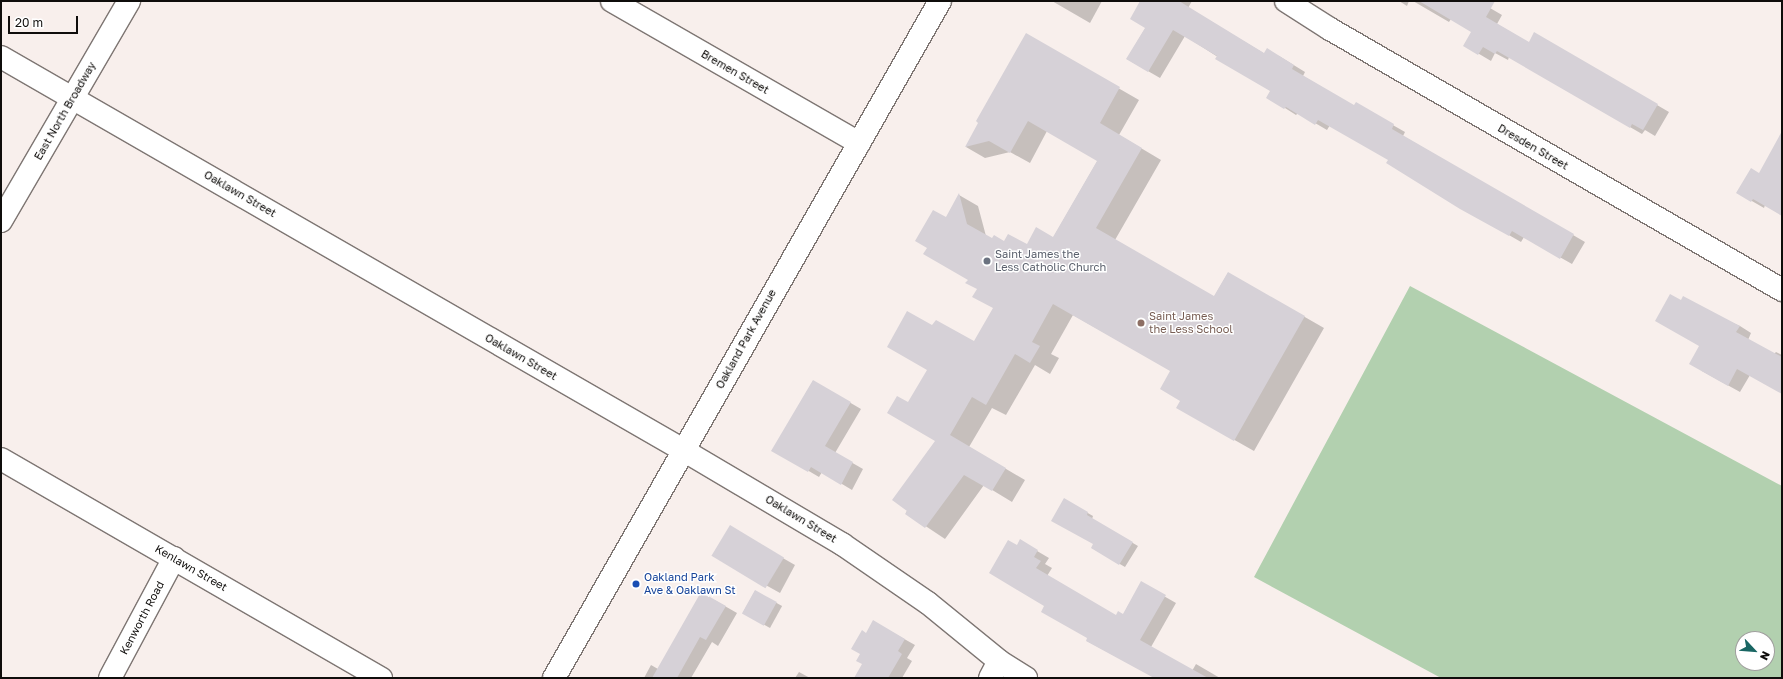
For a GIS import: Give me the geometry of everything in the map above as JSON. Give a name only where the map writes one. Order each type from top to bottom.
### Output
[{"type":"street","name":"East North Broadway","points":[[1,221],[129,1]]},
{"type":"street","name":"Bremen Street","points":[[612,1],[859,143]]},
{"type":"street","name":"Oakland Park Avenue","points":[[554,678],[940,1]]},
{"type":"street","name":"Dresden Street","points":[[1286,1],[1330,29],[1782,290]]},
{"type":"street","name":"Oaklawn Street","points":[[1,57],[683,450],[851,550],[928,603],[995,669],[1026,678]]},
{"type":"street","name":"Kenlawn Street","points":[[1,459],[381,678]]},
{"type":"street","name":"Kenworth Road","points":[[110,678],[174,558]]},
{"type":"green space","points":[[1410,286],[1782,486],[1782,678],[1441,678],[1254,577]]},
{"type":"building","points":[[1140,1],[1179,1],[1264,53],[1267,48],[1294,65],[1292,69],[1354,105],[1356,102],[1394,124],[1392,129],[1574,234],[1560,259],[1512,231],[1509,236],[1460,209],[1386,163],[1388,160],[1318,120],[1315,125],[1286,107],[1284,109],[1266,98],[1270,91],[1215,59],[1217,56],[1173,30],[1148,72],[1126,59],[1145,28],[1130,19]]},
{"type":"building","points":[[1419,1],[1495,1],[1486,17],[1529,42],[1534,32],[1658,104],[1643,130],[1632,124],[1630,128],[1497,51],[1495,54],[1483,47],[1478,55],[1463,46],[1471,32]]},
{"type":"building","points":[[1026,33],[1120,87],[1100,123],[1142,148],[1096,228],[1214,296],[1228,272],[1305,316],[1234,441],[1176,408],[1180,401],[1160,389],[1170,371],[1053,304],[1032,342],[1040,346],[1030,363],[1015,354],[986,405],[972,397],[950,435],[1006,468],[992,491],[964,475],[925,528],[905,514],[907,511],[892,500],[935,441],[887,413],[897,396],[908,402],[927,370],[887,347],[907,311],[932,325],[936,320],[974,341],[993,308],[972,297],[977,289],[965,283],[968,280],[923,254],[927,248],[915,241],[933,210],[946,217],[959,193],[967,224],[992,238],[994,235],[1004,241],[1008,234],[1027,244],[1036,227],[1053,237],[1097,161],[1028,121],[1010,153],[989,141],[965,147],[978,123],[976,121]]},
{"type":"building","points":[[1782,131],[1782,216],[1753,199],[1751,202],[1736,193],[1751,168],[1759,173]]},
{"type":"building","points":[[1670,294],[1681,300],[1683,296],[1740,326],[1736,332],[1782,357],[1782,394],[1737,369],[1728,386],[1689,364],[1699,346],[1655,321]]},
{"type":"building","points":[[813,380],[851,402],[825,446],[853,462],[841,485],[811,467],[808,472],[771,451]]},
{"type":"building","points":[[1064,498],[1088,512],[1087,515],[1133,542],[1119,565],[1091,548],[1093,544],[1051,521]]},
{"type":"building","points":[[730,525],[784,557],[765,588],[711,556]]},
{"type":"building","points":[[1020,539],[1038,550],[1034,557],[1041,561],[1036,568],[1116,615],[1118,611],[1123,614],[1141,581],[1166,595],[1140,640],[1208,678],[1154,678],[1086,641],[1087,638],[1041,612],[1044,606],[989,573],[1008,540],[1017,545]]},
{"type":"building","points":[[755,590],[777,602],[764,626],[742,614]]},
{"type":"building","points":[[701,592],[726,606],[706,640],[700,637],[677,678],[652,678]]},
{"type":"building","points":[[873,620],[905,639],[898,651],[902,654],[888,678],[854,678],[862,664],[856,661],[860,654],[851,649],[862,630],[866,633]]},
{"type":"place","name":"Saint James the Less Catholic Church","points":[[987,261]]},
{"type":"place","name":"Saint James the Less School","points":[[1141,323]]},
{"type":"place","name":"Oakland Park Ave & Oaklawn St","points":[[636,584]]}]
